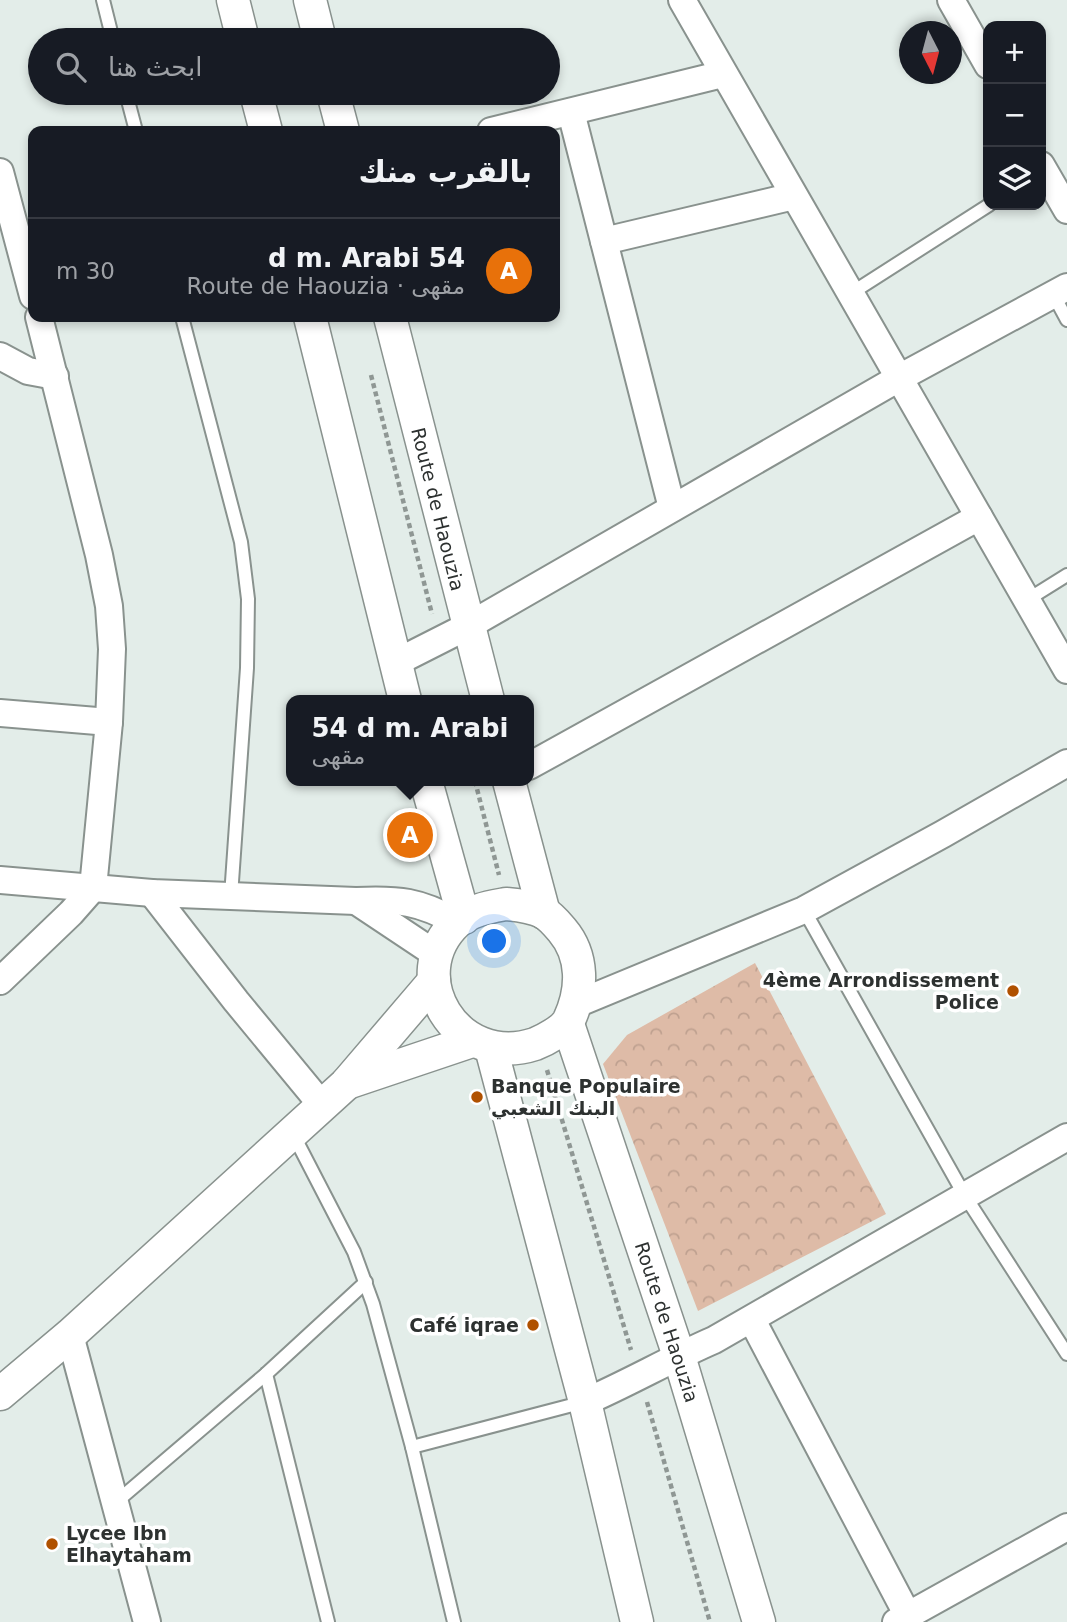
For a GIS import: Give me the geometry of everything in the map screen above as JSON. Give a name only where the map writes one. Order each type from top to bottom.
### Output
[{"type":"street","points":[[233,0],[240,28]]},
{"type":"street","points":[[310,0],[317,28]]},
{"type":"street","points":[[682,0],[1067,670]]},
{"type":"street","points":[[951,0],[983,56]]},
{"type":"street","points":[[512,126],[723,74]]},
{"type":"street","points":[[259,105],[265,126]]},
{"type":"street","points":[[336,105],[342,126]]},
{"type":"street","points":[[571,112],[672,508]]},
{"type":"street","points":[[0,174],[28,271]]},
{"type":"street","points":[[1046,176],[1067,210]]},
{"type":"street","points":[[604,241],[794,196]]},
{"type":"street","points":[[395,663],[468,626],[899,378],[1060,290]]},
{"type":"street","points":[[0,981],[62,922],[93,888],[109,723],[112,649],[109,606],[40,322]]},
{"type":"street","points":[[311,322],[404,695]]},
{"type":"street","name":"Route de Haouzia","points":[[391,322],[487,695]]},
{"type":"street","points":[[0,356],[28,371],[55,376]]},
{"type":"street","points":[[534,763],[979,517]]},
{"type":"street","points":[[0,713],[109,723]]},
{"type":"street","points":[[346,1084],[482,1045],[516,1050],[538,1043],[571,1014],[804,910],[1067,763]]},
{"type":"street","points":[[427,786],[461,920]]},
{"type":"street","points":[[510,786],[544,913]]},
{"type":"street","points":[[0,880],[152,893],[388,900],[425,906],[461,920]]},
{"type":"street","points":[[152,893],[321,1104]]},
{"type":"street","points":[[356,901],[435,968],[444,1014],[482,1045],[585,1402],[637,1622]]},
{"type":"street","points":[[0,1394],[70,1335],[346,1084],[435,968],[443,940],[461,920],[484,908],[506,904],[544,913],[570,940],[578,961],[580,984],[571,1014]]},
{"type":"street","name":"Route de Haouzia","points":[[571,1014],[679,1356],[759,1622]]},
{"type":"street","points":[[585,1402],[640,1378],[752,1320],[1067,1137]]},
{"type":"street","points":[[752,1320],[902,1619],[1067,1527]]},
{"type":"street","points":[[70,1335],[147,1622]]},
{"type":"lane","points":[[103,0],[110,28]]},
{"type":"lane","points":[[129,105],[135,126]]},
{"type":"lane","points":[[850,294],[983,209]]},
{"type":"lane","points":[[1060,290],[1067,320]]},
{"type":"lane","points":[[183,322],[241,542],[248,599],[247,668],[231,896]]},
{"type":"lane","points":[[1027,600],[1067,575]]},
{"type":"lane","points":[[804,910],[965,1196],[1067,1354]]},
{"type":"lane","points":[[293,1133],[354,1252],[366,1282],[412,1447],[454,1622]]},
{"type":"lane","points":[[115,1503],[266,1374],[366,1282]]},
{"type":"lane","points":[[266,1374],[328,1622]]},
{"type":"lane","points":[[412,1447],[585,1402]]},
{"type":"path","points":[[368,366],[438,641]]},
{"type":"path","points":[[476,786],[506,904]]},
{"type":"path","points":[[538,1043],[640,1378],[710,1622]]},
{"type":"green space","points":[[755,963],[886,1214],[698,1311],[603,1064],[627,1035]]},
{"type":"place","name":"54 d m. Arabi","points":[[410,835]]},
{"type":"place","name":"4ème Arrondissement Police","points":[[1013,991]]},
{"type":"place","name":"Banque Populaire البنك الشعبي","points":[[477,1097]]},
{"type":"place","name":"Café iqrae","points":[[533,1325]]},
{"type":"place","name":"Lycee Ibn Elhaytaham","points":[[52,1544]]}]
